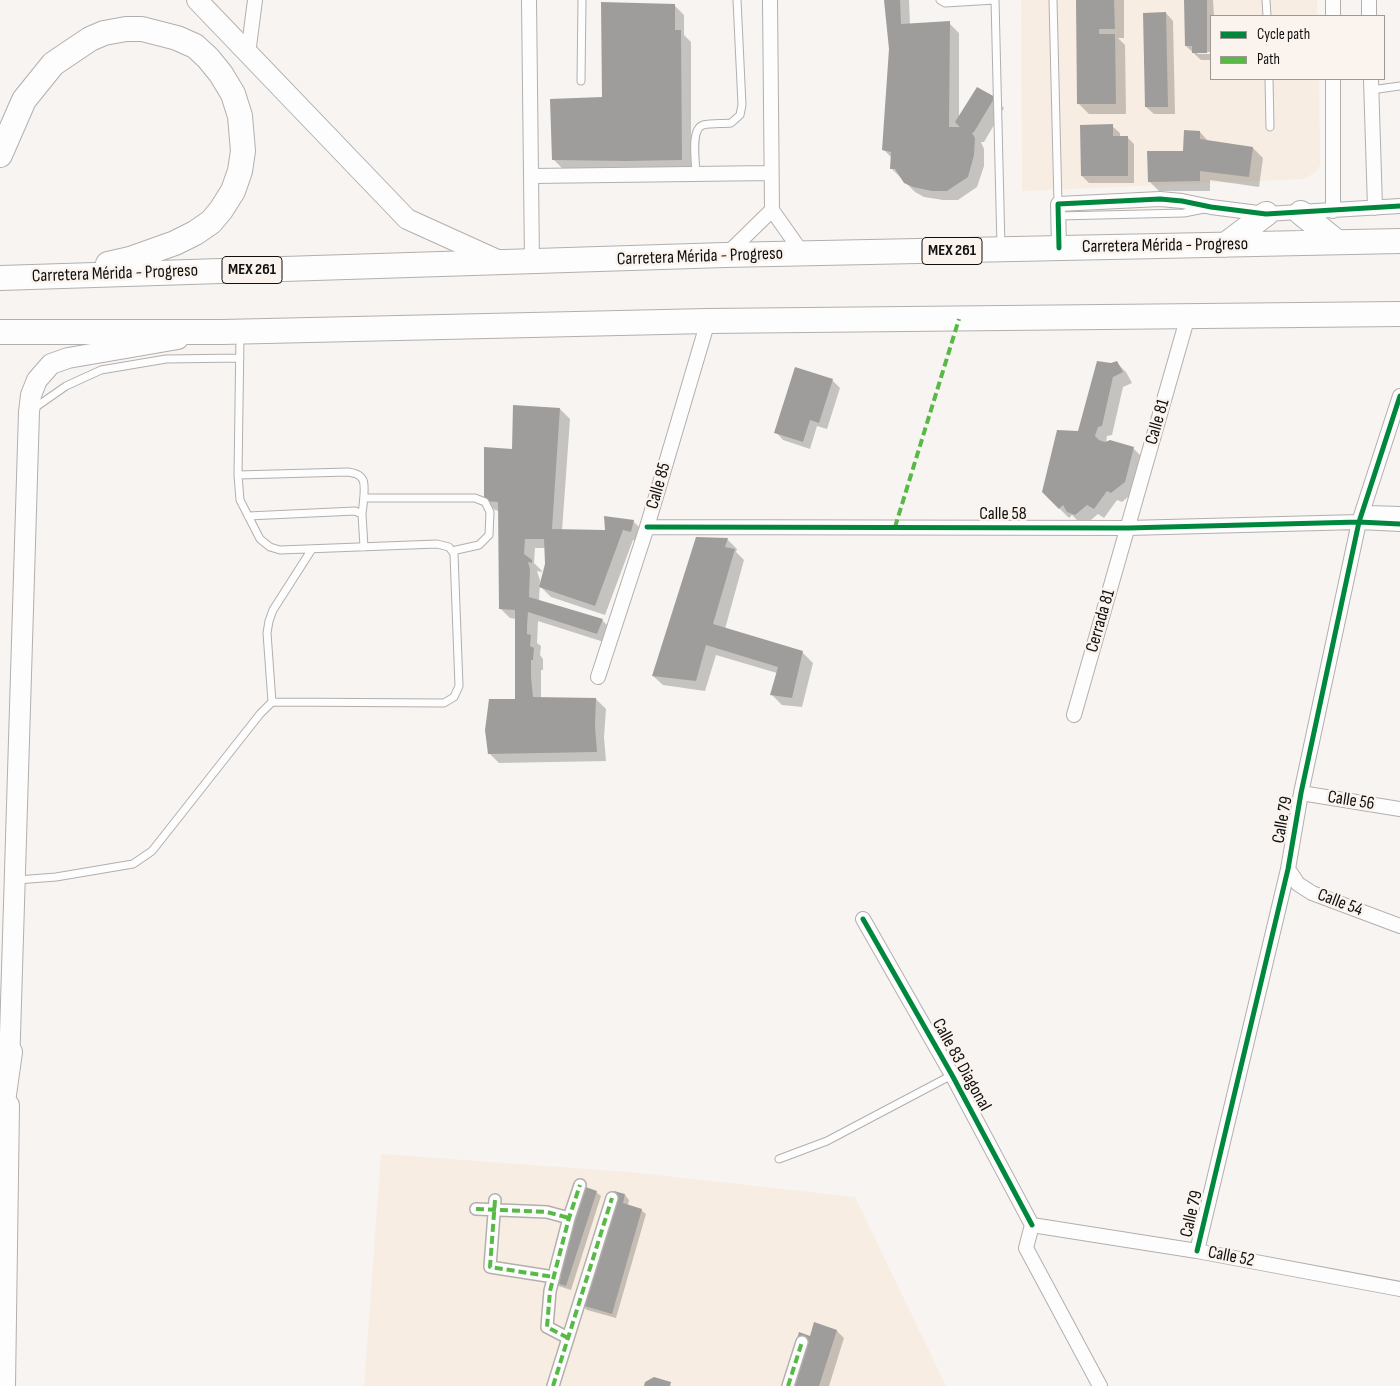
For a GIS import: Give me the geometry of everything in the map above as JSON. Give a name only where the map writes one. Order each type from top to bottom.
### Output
[{"type":"highway","points":[[0,155],[24,100],[53,64],[90,39],[104,33],[126,29],[142,29],[177,38],[195,46],[221,74],[233,94],[243,134],[240,170],[233,191],[211,222],[175,243],[130,259],[52,275]]},
{"type":"highway","points":[[1301,213],[1337,242]]},
{"type":"highway","points":[[1225,245],[1266,214]]},
{"type":"highway","name":"Carretera Mérida - Progreso","points":[[0,278],[726,256],[1400,241]]},
{"type":"highway","points":[[0,332],[231,331],[708,321],[1400,314]]},
{"type":"highway","points":[[0,1123],[10,1052]]},
{"type":"main road","points":[[197,0],[407,219],[504,262]]},
{"type":"main road","points":[[5,1386],[14,880],[31,395],[36,380],[51,364],[68,358],[231,331]]},
{"type":"street","points":[[248,54],[255,0]]},
{"type":"street","points":[[529,0],[532,262]]},
{"type":"street","points":[[770,0],[772,210],[803,254]]},
{"type":"street","points":[[1333,0],[1333,15]]},
{"type":"street","points":[[1369,0],[1369,15]]},
{"type":"street","points":[[1333,80],[1333,211]]},
{"type":"street","points":[[1371,84],[1375,208]]},
{"type":"street","points":[[532,176],[771,173]]},
{"type":"street","points":[[1059,248],[1058,210],[1160,199],[1266,214],[1400,206]]},
{"type":"street","points":[[726,256],[772,210]]},
{"type":"street","name":"Calle 81","points":[[1128,528],[1188,316]]},
{"type":"street","name":"Calle 85","points":[[598,677],[647,527],[708,321]]},
{"type":"street","name":"Calle 79","points":[[1197,1251],[1288,870],[1301,793],[1361,518],[1400,396]]},
{"type":"street","points":[[1361,518],[1400,514]]},
{"type":"street","points":[[1361,518],[1400,524]]},
{"type":"street","name":"Calle 58","points":[[647,527],[1128,528],[1361,518]]},
{"type":"street","name":"Cerrada 81","points":[[1074,715],[1128,528]]},
{"type":"street","name":"Calle 56","points":[[1301,793],[1400,809]]},
{"type":"street","name":"Calle 54","points":[[1288,870],[1298,884],[1312,893],[1400,926]]},
{"type":"street","name":"Calle 83 Diagonal","points":[[863,918],[952,1075],[1032,1225]]},
{"type":"street","points":[[568,1338],[547,1327],[550,1291],[569,1218],[580,1185]]},
{"type":"street","points":[[553,1386],[612,1198]]},
{"type":"street","points":[[496,1200],[490,1267],[554,1277]]},
{"type":"street","points":[[476,1210],[547,1212],[569,1218]]},
{"type":"street","points":[[1032,1225],[1026,1248],[1100,1386]]},
{"type":"street","name":"Calle 52","points":[[1032,1225],[1197,1251],[1400,1289]]},
{"type":"street","points":[[788,1386],[802,1342]]},
{"type":"lane","points":[[581,82],[582,0]]},
{"type":"lane","points":[[696,174],[695,138],[697,129],[702,125],[732,124],[740,115],[742,105],[737,0]]},
{"type":"lane","points":[[940,0],[945,3],[995,0],[1001,250]]},
{"type":"lane","points":[[1053,0],[1058,210]]},
{"type":"lane","points":[[1266,0],[1266,15]]},
{"type":"lane","points":[[1269,80],[1270,127]]},
{"type":"lane","points":[[1371,84],[1400,86]]},
{"type":"lane","points":[[14,880],[56,877],[133,864],[152,851],[260,714],[272,702],[444,703],[454,697],[459,686],[454,554],[449,547],[437,544],[280,550],[270,547],[260,539],[240,500],[238,475],[240,358],[231,331]]},
{"type":"lane","points":[[29,412],[66,386],[101,370],[166,359],[240,358]]},
{"type":"lane","points":[[238,475],[348,472],[358,474],[363,480],[364,498],[362,514],[364,547]]},
{"type":"lane","points":[[364,498],[475,498],[485,502],[490,512],[489,535],[479,545],[452,551]]},
{"type":"lane","points":[[248,516],[356,511],[362,514]]},
{"type":"lane","points":[[272,702],[267,633],[269,620],[273,610],[312,549]]},
{"type":"lane","points":[[779,1159],[827,1141],[952,1075]]},
{"type":"shaded area","points":[[1021,0],[1317,0],[1317,15],[1210,15],[1210,80],[1319,80],[1320,165],[1317,171],[1304,179],[1022,191]]},
{"type":"shaded area","points":[[381,1154],[629,1172],[855,1197],[946,1386],[364,1386]]},
{"type":"building","points":[[884,0],[900,0],[901,24],[950,21],[949,127],[960,127],[955,122],[977,87],[995,97],[972,133],[975,138],[974,155],[968,177],[947,191],[932,191],[904,183],[895,169],[890,169],[891,152],[882,150],[889,49]]},
{"type":"building","points":[[1076,0],[1114,0],[1115,29],[1099,29],[1099,34],[1115,34],[1116,104],[1077,104]]},
{"type":"building","points":[[1184,0],[1207,0],[1207,53],[1192,53],[1192,46],[1185,46]]},
{"type":"building","points":[[601,2],[675,4],[675,30],[681,30],[682,160],[552,160],[550,99],[602,97]]},
{"type":"building","points":[[1166,12],[1168,107],[1145,107],[1143,13]]},
{"type":"building","points":[[1113,124],[1113,136],[1128,136],[1128,176],[1081,176],[1080,125]]},
{"type":"building","points":[[1184,130],[1200,131],[1200,139],[1253,147],[1249,177],[1200,171],[1200,181],[1148,182],[1147,151],[1183,151]]},
{"type":"building","points":[[1097,361],[1111,363],[1117,361],[1123,372],[1113,377],[1102,426],[1098,427],[1095,436],[1105,442],[1110,440],[1134,447],[1125,482],[1111,493],[1107,491],[1094,509],[1087,505],[1075,515],[1067,512],[1063,505],[1059,509],[1042,492],[1057,430],[1078,431]]},
{"type":"building","points":[[795,367],[833,379],[819,423],[810,420],[803,442],[774,433]]},
{"type":"building","points":[[513,405],[560,408],[552,529],[605,530],[604,516],[634,520],[631,532],[623,530],[595,606],[539,587],[545,564],[544,539],[525,539],[524,554],[532,560],[532,563],[528,562],[530,569],[529,597],[603,619],[597,634],[528,612],[527,627],[527,634],[531,635],[530,646],[534,648],[533,660],[531,660],[533,697],[596,698],[595,726],[597,752],[488,754],[485,730],[489,699],[515,699],[515,610],[499,609],[498,502],[484,501],[484,447],[512,449]]},
{"type":"building","points":[[696,537],[728,538],[725,547],[735,549],[713,624],[803,651],[792,698],[770,695],[778,667],[706,645],[696,681],[652,676]]},
{"type":"building","points":[[580,1185],[597,1191],[566,1286],[549,1281]]},
{"type":"building","points":[[614,1191],[625,1194],[623,1203],[642,1209],[612,1314],[581,1305]]},
{"type":"building","points":[[814,1322],[837,1330],[819,1386],[783,1386],[799,1332],[810,1336]]},
{"type":"building","points":[[654,1377],[671,1382],[670,1386],[644,1386],[645,1382]]},
{"type":"marked path","points":[[895,527],[959,319]]},
{"type":"marked path","points":[[568,1338],[547,1327],[550,1291],[569,1218],[580,1185]]},
{"type":"marked path","points":[[553,1386],[612,1198]]},
{"type":"marked path","points":[[495,1200],[490,1267],[554,1277]]},
{"type":"marked path","points":[[476,1209],[547,1212],[569,1218]]},
{"type":"marked path","points":[[788,1386],[802,1342]]},
{"type":"cycle path","points":[[1059,248],[1058,204],[1160,199],[1266,214],[1400,206]]},
{"type":"cycle path","points":[[1197,1251],[1288,869],[1301,793],[1359,522],[1400,396]]},
{"type":"cycle path","points":[[647,527],[1128,528],[1359,522],[1400,524]]},
{"type":"cycle path","points":[[863,919],[952,1075],[1032,1225]]}]
